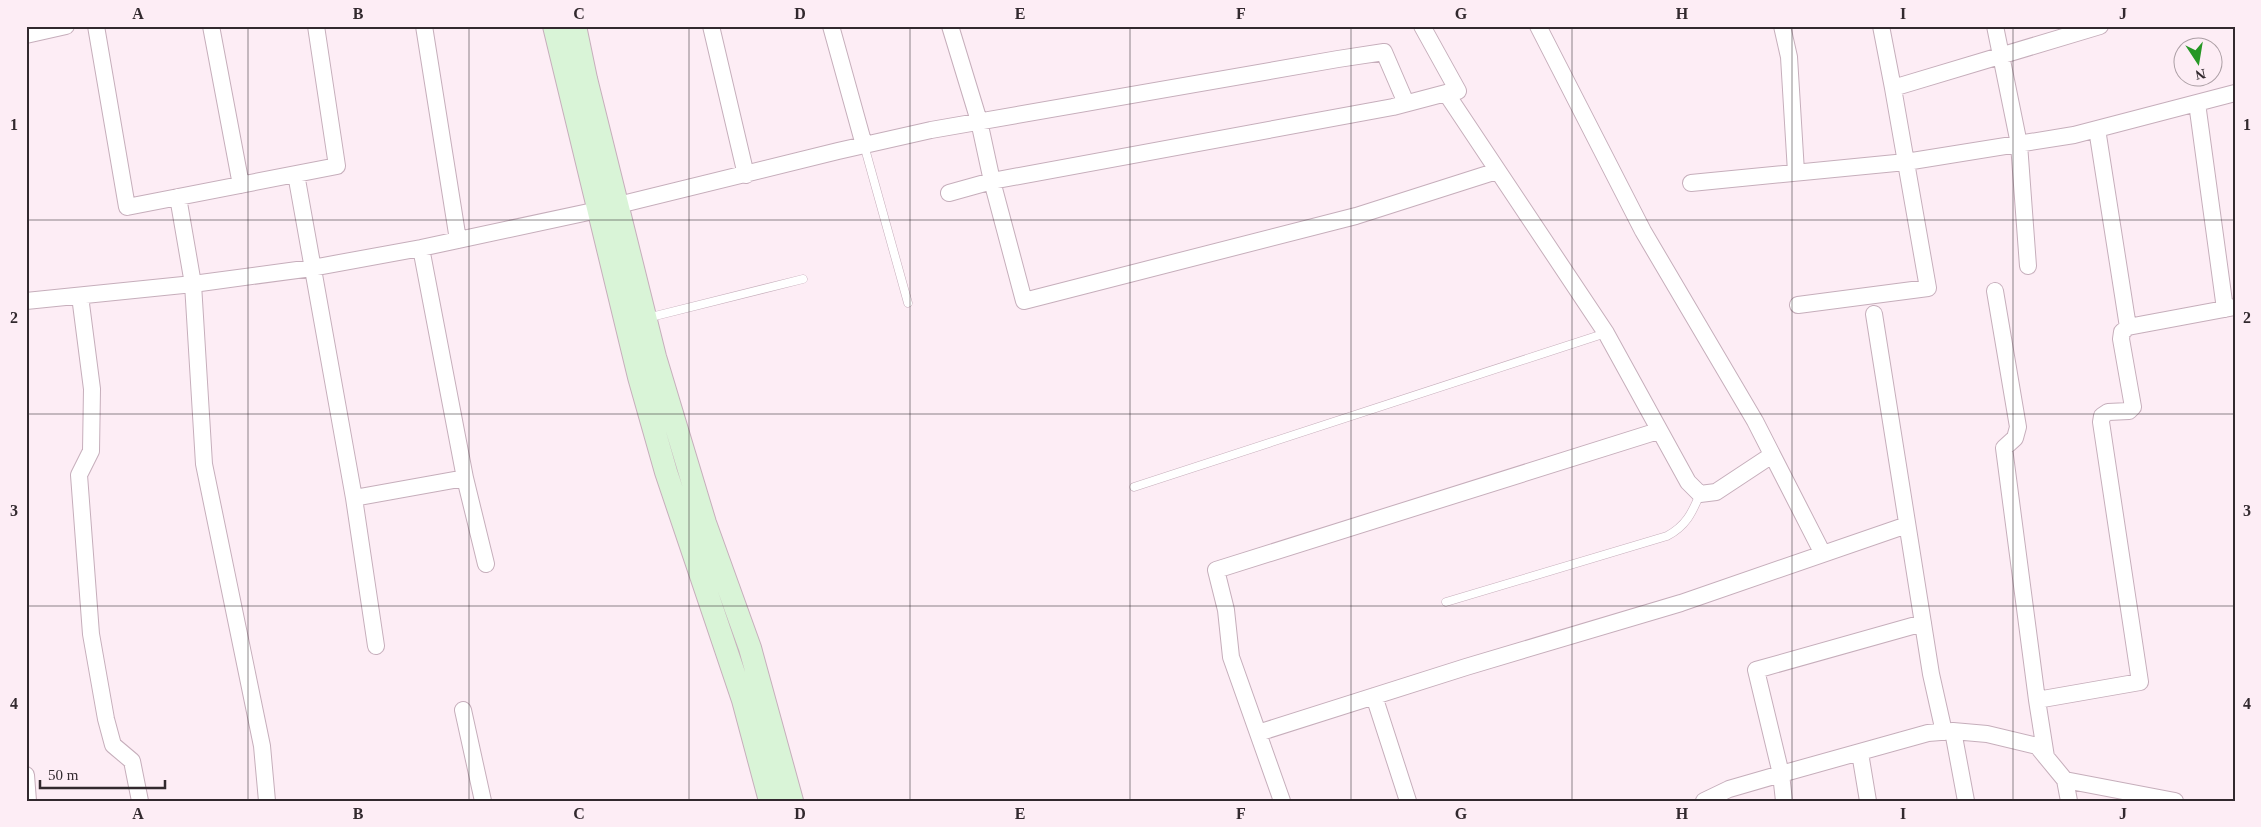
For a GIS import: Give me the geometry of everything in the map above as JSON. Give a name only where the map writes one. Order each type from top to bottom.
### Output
[{"type":"street","points":[[26,35],[66,26]]},
{"type":"street","points":[[96,26],[127,207],[336,166],[316,26]]},
{"type":"street","points":[[211,26],[241,185]]},
{"type":"street","points":[[424,26],[458,240]]},
{"type":"street","points":[[554,26],[607,208],[646,318],[655,357],[703,514],[750,648],[768,752],[770,801]]},
{"type":"street","points":[[575,26],[639,377],[666,472],[743,700],[792,801]]},
{"type":"street","points":[[711,26],[746,175]]},
{"type":"street","points":[[831,26],[864,145]]},
{"type":"street","points":[[950,26],[978,121],[1024,301],[1356,216],[1497,171]]},
{"type":"street","points":[[949,193],[992,181],[1288,128],[1458,91],[1422,26]]},
{"type":"street","points":[[1538,26],[1643,231],[1755,421],[1823,554]]},
{"type":"street","points":[[1782,26],[1789,57],[1796,172]]},
{"type":"street","points":[[1798,305],[1928,288],[1882,26]]},
{"type":"street","points":[[1995,26],[2019,144],[2028,266]]},
{"type":"street","points":[[1893,88],[2095,27]]},
{"type":"street","points":[[26,301],[193,284],[312,268],[420,248],[607,208],[864,145],[978,121],[1384,52],[1406,103]]},
{"type":"street","points":[[1446,93],[1606,333],[1658,431],[1688,482],[1700,494],[1716,492],[1772,455]]},
{"type":"street","points":[[1691,183],[1906,162],[2074,135],[2235,93]]},
{"type":"street","points":[[2037,700],[2140,682],[2101,422],[2102,416],[2108,412],[2129,411],[2133,407],[2121,339],[2122,332],[2128,327],[2230,308],[2197,103]]},
{"type":"street","points":[[2097,129],[2128,327]]},
{"type":"street","points":[[296,174],[354,498],[376,646]]},
{"type":"street","points":[[178,197],[193,284],[204,464],[262,746],[267,801]]},
{"type":"street","points":[[420,248],[465,478],[486,564]]},
{"type":"street","points":[[1995,291],[2018,427],[2015,438],[2004,448],[2046,757]]},
{"type":"street","points":[[80,296],[92,390],[91,451],[79,475],[90,634],[106,719],[113,745],[132,761],[140,801]]},
{"type":"street","points":[[1874,314],[1931,674],[1949,731],[1966,801]]},
{"type":"street","points":[[1282,801],[1231,657],[1226,610],[1216,570],[1658,431]]},
{"type":"street","points":[[354,498],[465,478]]},
{"type":"street","points":[[1258,733],[1681,603],[1907,525]]},
{"type":"street","points":[[1784,801],[1781,774],[1756,670],[1923,624]]},
{"type":"street","points":[[1374,696],[1408,801]]},
{"type":"street","points":[[463,710],[483,801]]},
{"type":"street","points":[[1707,800],[1729,789],[1781,774],[1928,733],[1949,731],[2015,740],[2036,746],[2065,780],[2069,801]]},
{"type":"street","points":[[1860,753],[1868,801]]},
{"type":"street","points":[[26,775],[28,801]]},
{"type":"street","points":[[2065,780],[2168,800]]},
{"type":"lane","points":[[864,145],[908,303]]},
{"type":"lane","points":[[646,318],[802,279]]},
{"type":"lane","points":[[1134,487],[1606,333]]},
{"type":"lane","points":[[1446,602],[1668,536],[1680,529],[1690,517],[1700,494]]}]
